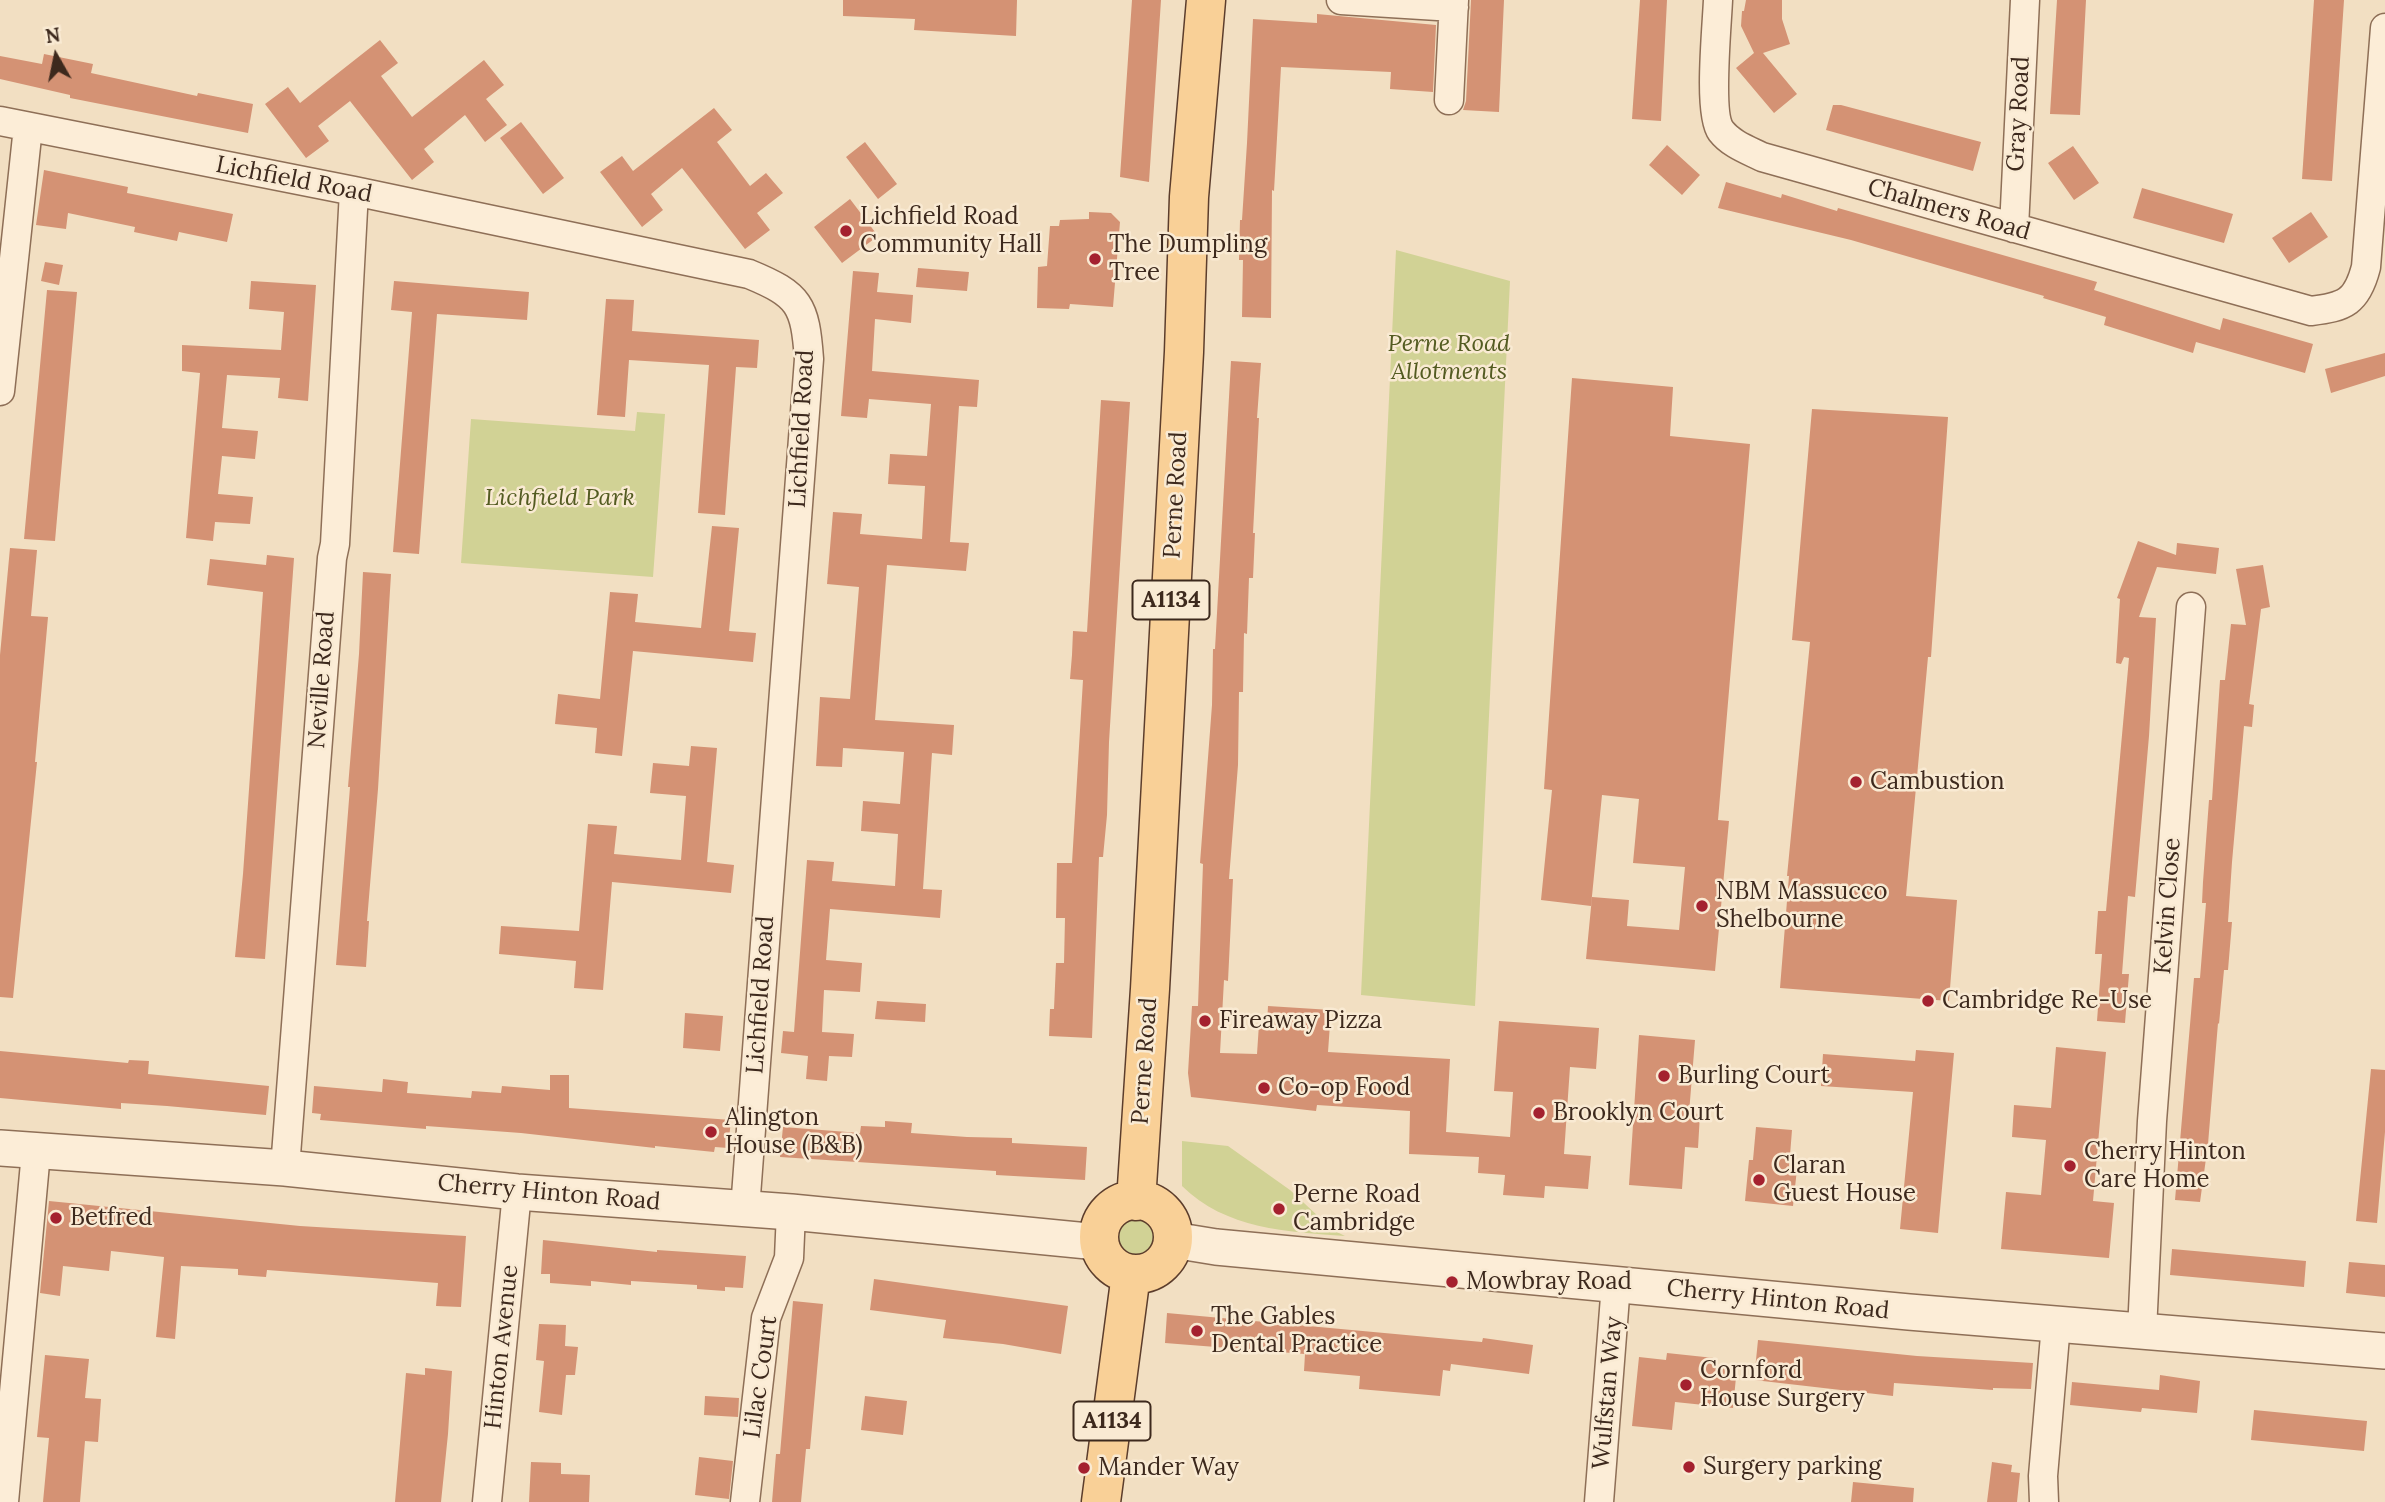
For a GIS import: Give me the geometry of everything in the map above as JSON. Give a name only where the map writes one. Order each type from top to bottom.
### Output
[{"type":"main road","name":"Perne Road","points":[[1136,1200],[1183,380],[1189,197],[1206,0]]},
{"type":"main road","points":[[1136,1200],[1150,1203],[1160,1209],[1172,1228],[1173,1240],[1164,1262],[1143,1274],[1119,1271],[1109,1264],[1098,1242],[1099,1228],[1104,1217],[1125,1201],[1136,1200]]},
{"type":"main road","name":"A1134","points":[[1101,1502],[1131,1274]]},
{"type":"street","points":[[1341,0],[1454,4],[1449,100]]},
{"type":"street","name":"Chalmers Road","points":[[1718,0],[1715,112],[1720,130],[1737,145],[1762,157],[2311,311],[2344,304],[2362,285],[2366,267],[2385,28]]},
{"type":"street","name":"Gray Road","points":[[2014,228],[2025,0]]},
{"type":"street","name":"Lichfield Road","points":[[0,121],[354,191],[749,274],[780,286],[797,301],[807,327],[809,359],[745,1209]]},
{"type":"street","points":[[0,391],[27,128]]},
{"type":"street","name":"Neville Road","points":[[285,1168],[335,544],[354,191]]},
{"type":"street","name":"Kelvin Close","points":[[2142,1331],[2153,1107],[2191,607]]},
{"type":"street","name":"Cherry Hinton Road","points":[[0,1148],[285,1168],[517,1192],[791,1212],[1098,1242]]},
{"type":"street","points":[[4,1502],[36,1152]]},
{"type":"street","name":"Hinton Avenue","points":[[487,1502],[517,1192]]},
{"type":"street","name":"Lilac Court","points":[[745,1502],[766,1318],[789,1258],[791,1212]]},
{"type":"street","name":"Cherry Hinton Road","points":[[1173,1240],[1216,1247],[1616,1284],[2385,1351]]},
{"type":"street","name":"Wulfstan Way","points":[[1598,1502],[1616,1284]]},
{"type":"street","points":[[2044,1502],[2043,1476],[2056,1324]]},
{"type":"green space","name":"Perne Road Allotments","points":[[1396,250],[1510,281],[1475,1006],[1361,995]]},
{"type":"green space","name":"Lichfield Park","points":[[637,412],[665,414],[653,577],[461,563],[471,419],[635,431]]},
{"type":"green space","points":[[1182,1141],[1228,1146],[1290,1190],[1333,1230],[1345,1236],[1258,1226],[1237,1220],[1199,1200],[1182,1186]]},
{"type":"green space","points":[[1137,1213],[1154,1220],[1161,1237],[1154,1254],[1137,1261],[1120,1254],[1113,1237],[1120,1220]]},
{"type":"building","points":[[843,0],[1017,0],[1016,36],[914,30],[915,19],[843,16]]},
{"type":"building","points":[[1132,0],[1161,0],[1149,182],[1120,177]]},
{"type":"building","points":[[1471,0],[1504,0],[1499,112],[1463,110],[1466,101]]},
{"type":"building","points":[[1640,0],[1667,0],[1661,121],[1632,119]]},
{"type":"building","points":[[1746,0],[1782,0],[1782,19],[1790,44],[1763,53],[1797,94],[1774,113],[1736,68],[1754,53],[1741,26]]},
{"type":"building","points":[[2057,0],[2086,0],[2080,115],[2050,114]]},
{"type":"building","points":[[2314,0],[2344,0],[2332,181],[2302,179]]},
{"type":"building","points":[[1317,14],[1436,25],[1433,92],[1390,89],[1391,72],[1281,67],[1274,191],[1272,190],[1271,318],[1242,317],[1243,260],[1239,260],[1240,220],[1253,19],[1317,23]]},
{"type":"building","points":[[380,40],[398,63],[381,76],[412,117],[484,60],[504,85],[486,99],[507,125],[485,142],[465,115],[424,149],[434,162],[412,180],[350,101],[318,126],[329,141],[306,158],[265,104],[288,87],[300,103]]},
{"type":"building","points":[[44,54],[93,64],[91,73],[197,96],[198,93],[253,104],[248,133],[70,98],[70,95],[0,79],[0,56],[42,64]]},
{"type":"building","points":[[1833,105],[1981,142],[1973,171],[1826,130]]},
{"type":"building","points":[[714,108],[732,130],[717,142],[750,186],[766,173],[783,193],[757,213],[770,230],[745,249],[682,168],[651,194],[663,210],[642,227],[600,172],[622,156],[633,171]]},
{"type":"building","points":[[521,122],[564,178],[543,194],[500,138]]},
{"type":"building","points":[[865,142],[897,184],[878,199],[846,157]]},
{"type":"building","points":[[1667,145],[1700,175],[1682,195],[1649,165]]},
{"type":"building","points":[[2073,146],[2099,183],[2074,200],[2048,163]]},
{"type":"building","points":[[44,170],[128,187],[127,193],[233,214],[227,242],[179,232],[177,241],[134,232],[135,227],[68,213],[66,229],[36,225]]},
{"type":"building","points":[[1726,182],[1781,198],[1782,194],[1837,211],[1838,208],[2097,282],[2094,290],[2220,330],[2223,318],[2313,344],[2305,373],[2196,342],[2193,353],[2104,325],[2106,317],[2043,298],[2044,296],[1851,240],[1718,208]]},
{"type":"building","points":[[2142,188],[2233,214],[2224,243],[2133,218]]},
{"type":"building","name":"Lichfield Road Community Hall","points":[[850,199],[878,236],[842,263],[814,227]]},
{"type":"building","points":[[1089,212],[1111,213],[1120,222],[1113,307],[1070,304],[1069,309],[1037,308],[1038,267],[1047,266],[1050,226],[1059,226],[1060,220],[1089,219]]},
{"type":"building","points":[[2311,212],[2328,237],[2289,263],[2272,238]]},
{"type":"building","points":[[45,262],[63,265],[59,285],[41,281]]},
{"type":"building","points":[[918,268],[969,272],[967,291],[916,287]]},
{"type":"building","points":[[853,271],[879,273],[877,292],[913,295],[911,323],[875,319],[872,371],[979,380],[977,407],[959,406],[950,542],[969,543],[966,571],[887,565],[875,720],[954,725],[952,755],[932,753],[923,889],[942,890],[940,918],[830,909],[826,960],[862,963],[860,992],[824,990],[822,1032],[854,1034],[852,1057],[829,1056],[827,1081],[806,1079],[808,1056],[781,1053],[783,1031],[794,1032],[807,860],[834,862],[832,881],[895,886],[898,834],[861,831],[863,801],[900,804],[904,752],[843,748],[842,767],[816,766],[820,697],[850,699],[859,587],[827,584],[833,512],[862,514],[860,534],[922,539],[925,486],[888,484],[890,454],[927,456],[931,404],[869,399],[867,418],[841,416]]},
{"type":"building","points":[[251,281],[316,285],[308,401],[278,398],[280,378],[227,375],[222,428],[258,431],[255,459],[222,456],[218,494],[253,497],[250,524],[215,522],[213,541],[186,538],[200,373],[182,371],[182,345],[281,350],[284,312],[249,309]]},
{"type":"building","points":[[394,281],[529,292],[527,320],[437,314],[419,554],[393,552],[412,312],[391,310]]},
{"type":"building","points":[[47,290],[77,292],[55,541],[24,539]]},
{"type":"building","points":[[606,299],[634,300],[632,331],[759,340],[757,368],[736,367],[725,515],[698,513],[709,365],[629,360],[625,417],[597,415]]},
{"type":"building","points":[[2385,353],[2385,376],[2331,393],[2325,369]]},
{"type":"building","points":[[1231,361],[1261,363],[1253,578],[1249,578],[1247,634],[1244,633],[1243,692],[1239,692],[1238,765],[1229,879],[1233,879],[1228,981],[1224,980],[1220,1053],[1257,1054],[1259,1024],[1267,1025],[1268,1006],[1331,1010],[1328,1052],[1450,1059],[1446,1132],[1510,1137],[1513,1092],[1494,1091],[1499,1021],[1599,1028],[1596,1069],[1570,1067],[1564,1154],[1591,1156],[1588,1189],[1545,1186],[1544,1198],[1503,1195],[1505,1175],[1478,1173],[1479,1157],[1409,1154],[1410,1111],[1317,1105],[1316,1111],[1191,1097],[1188,1073],[1192,1006],[1198,1006],[1203,864],[1200,863],[1212,705]]},
{"type":"building","points":[[1572,378],[1673,387],[1670,436],[1750,444],[1718,820],[1729,821],[1715,971],[1586,959],[1592,897],[1629,900],[1627,926],[1679,930],[1685,867],[1633,863],[1639,799],[1602,795],[1591,906],[1541,900],[1552,790],[1544,789]]},
{"type":"building","points":[[1101,400],[1130,402],[1107,815],[1103,857],[1099,857],[1092,1038],[1049,1036],[1050,1009],[1054,1009],[1056,963],[1064,963],[1065,918],[1056,918],[1057,863],[1072,863],[1083,680],[1070,679],[1073,631],[1087,632]]},
{"type":"building","points":[[1812,409],[1948,417],[1931,657],[1928,657],[1906,896],[1957,900],[1949,1001],[1780,988],[1787,876],[1810,642],[1792,640]]},
{"type":"building","points":[[712,526],[739,528],[729,631],[756,633],[753,662],[633,651],[622,756],[595,753],[597,728],[555,724],[558,694],[600,699],[610,592],[638,594],[635,622],[701,628]]},
{"type":"building","points":[[2138,541],[2176,555],[2177,543],[2219,548],[2216,574],[2157,567],[2139,617],[2156,618],[2135,897],[2128,896],[2122,974],[2129,974],[2125,1023],[2097,1021],[2102,954],[2095,954],[2098,911],[2106,911],[2129,658],[2124,657],[2121,664],[2116,663],[2120,599],[2117,598]]},
{"type":"building","points":[[10,548],[37,550],[31,616],[48,617],[37,762],[13,998],[0,997],[0,655]]},
{"type":"building","points":[[267,555],[294,558],[265,959],[235,957],[263,592],[207,585],[210,559],[266,565]]},
{"type":"building","points":[[2263,565],[2270,607],[2261,609],[2249,704],[2254,705],[2252,727],[2244,726],[2228,922],[2232,922],[2228,970],[2224,970],[2200,1202],[2175,1200],[2194,978],[2200,978],[2206,903],[2202,903],[2203,882],[2220,680],[2225,680],[2231,624],[2246,625],[2236,569]]},
{"type":"building","points":[[363,572],[391,574],[366,967],[336,965]]},
{"type":"building","points":[[691,746],[717,748],[707,862],[734,865],[731,893],[612,882],[603,990],[574,988],[576,961],[499,954],[501,926],[579,931],[588,824],[617,826],[614,854],[681,860],[686,796],[650,793],[653,763],[689,766]]},
{"type":"building","points":[[877,1001],[926,1004],[925,1022],[875,1019]]},
{"type":"building","points":[[685,1013],[723,1016],[720,1051],[683,1048]]},
{"type":"building","name":"Burling Court","points":[[1639,1035],[1695,1040],[1689,1113],[1700,1114],[1698,1148],[1685,1147],[1682,1189],[1629,1185]]},
{"type":"building","name":"Cherry Hinton Care Home","points":[[2056,1047],[2106,1052],[2093,1201],[2114,1203],[2109,1258],[2001,1249],[2006,1192],[2041,1195],[2046,1140],[2012,1137],[2014,1105],[2051,1108]]},
{"type":"building","points":[[1916,1050],[1954,1053],[1938,1233],[1900,1229],[1913,1092],[1821,1086],[1823,1054],[1915,1061]]},
{"type":"building","points":[[0,1051],[128,1063],[129,1060],[149,1061],[148,1074],[269,1086],[266,1115],[121,1103],[121,1109],[0,1098]]},
{"type":"building","points":[[2371,1069],[2385,1070],[2385,1132],[2377,1223],[2356,1221]]},
{"type":"building","points":[[550,1075],[569,1075],[569,1108],[731,1120],[728,1148],[715,1147],[714,1152],[521,1133],[426,1126],[426,1129],[320,1120],[321,1114],[312,1113],[314,1086],[382,1092],[383,1079],[408,1082],[407,1093],[471,1098],[472,1091],[501,1093],[502,1086],[550,1090]]},
{"type":"building","points":[[885,1121],[912,1123],[911,1133],[1012,1138],[1012,1143],[1087,1147],[1085,1180],[996,1175],[996,1171],[780,1157],[783,1127],[860,1133],[861,1126],[885,1127]]},
{"type":"building","points":[[1756,1127],[1792,1130],[1789,1168],[1797,1169],[1793,1206],[1745,1201]]},
{"type":"building","points":[[49,1201],[300,1226],[466,1236],[461,1307],[436,1306],[438,1283],[267,1270],[266,1277],[238,1275],[238,1269],[181,1266],[175,1339],[156,1337],[164,1257],[111,1251],[109,1271],[63,1266],[60,1296],[40,1293]]},
{"type":"building","points":[[543,1240],[657,1252],[746,1256],[743,1288],[725,1287],[725,1291],[697,1289],[697,1285],[631,1281],[631,1285],[591,1281],[591,1286],[550,1283],[550,1274],[541,1274]]},
{"type":"building","points":[[2172,1249],[2306,1261],[2304,1287],[2170,1275]]},
{"type":"building","points":[[2349,1262],[2385,1265],[2385,1297],[2346,1293]]},
{"type":"building","points":[[874,1279],[1068,1306],[1061,1354],[1003,1344],[943,1338],[946,1320],[870,1310]]},
{"type":"building","points":[[793,1301],[823,1304],[810,1449],[806,1449],[801,1502],[772,1502],[776,1454],[780,1454]]},
{"type":"building","points":[[1167,1313],[1482,1342],[1483,1338],[1533,1345],[1529,1374],[1451,1364],[1450,1371],[1443,1370],[1440,1396],[1359,1389],[1360,1376],[1304,1371],[1305,1354],[1165,1343]]},
{"type":"building","points":[[539,1324],[566,1325],[565,1346],[578,1347],[575,1375],[566,1375],[562,1415],[539,1412],[544,1361],[536,1360]]},
{"type":"building","points":[[1758,1340],[1917,1356],[2033,1363],[2031,1389],[1993,1390],[1894,1383],[1893,1396],[1754,1380]]},
{"type":"building","name":"Cornford House Surgery","points":[[1667,1353],[1714,1358],[1713,1365],[1737,1367],[1733,1408],[1675,1402],[1672,1430],[1632,1426],[1639,1357],[1666,1360]]},
{"type":"building","points":[[45,1355],[89,1359],[85,1398],[101,1399],[98,1442],[85,1441],[80,1502],[43,1502],[49,1438],[37,1437]]},
{"type":"building","points":[[425,1368],[452,1371],[441,1502],[395,1502],[406,1373],[425,1375]]},
{"type":"building","points":[[2160,1375],[2200,1381],[2197,1413],[2142,1408],[2141,1412],[2070,1405],[2072,1382],[2159,1390]]},
{"type":"building","points":[[705,1396],[739,1398],[738,1417],[704,1415]]},
{"type":"building","points":[[865,1396],[907,1401],[903,1435],[861,1430]]},
{"type":"building","points":[[2254,1410],[2367,1421],[2364,1451],[2251,1440]]},
{"type":"building","points":[[699,1457],[733,1461],[729,1499],[695,1495]]},
{"type":"building","points":[[531,1462],[561,1463],[561,1474],[590,1475],[589,1502],[529,1502]]},
{"type":"building","points":[[1992,1462],[2012,1465],[2011,1472],[2020,1473],[2017,1502],[1987,1502]]},
{"type":"building","points":[[1853,1482],[1914,1488],[1913,1502],[1851,1502]]},
{"type":"place","name":"Lichfield Road Community Hall","points":[[846,231]]},
{"type":"place","name":"The Dumpling Tree","points":[[1095,259]]},
{"type":"place","name":"Cambustion","points":[[1856,782]]},
{"type":"place","name":"NBM Massucco Shelbourne","points":[[1702,906]]},
{"type":"place","name":"Cambridge Re-Use","points":[[1928,1001]]},
{"type":"place","name":"Fireaway Pizza","points":[[1205,1021]]},
{"type":"place","name":"Burling Court","points":[[1664,1076]]},
{"type":"place","name":"Co-op Food","points":[[1264,1088]]},
{"type":"place","name":"Brooklyn Court","points":[[1539,1113]]},
{"type":"place","name":"Alington House (B&B)","points":[[711,1132]]},
{"type":"place","name":"Cherry Hinton Care Home","points":[[2070,1166]]},
{"type":"place","name":"Claran Guest House","points":[[1759,1180]]},
{"type":"place","name":"Perne Road Cambridge","points":[[1279,1209]]},
{"type":"place","name":"Betfred","points":[[56,1218]]},
{"type":"place","name":"Mowbray Road","points":[[1452,1282]]},
{"type":"place","name":"The Gables Dental Practice","points":[[1197,1331]]},
{"type":"place","name":"Cornford House Surgery","points":[[1686,1385]]},
{"type":"place","name":"Surgery parking","points":[[1689,1467]]},
{"type":"place","name":"Mander Way","points":[[1084,1468]]}]
